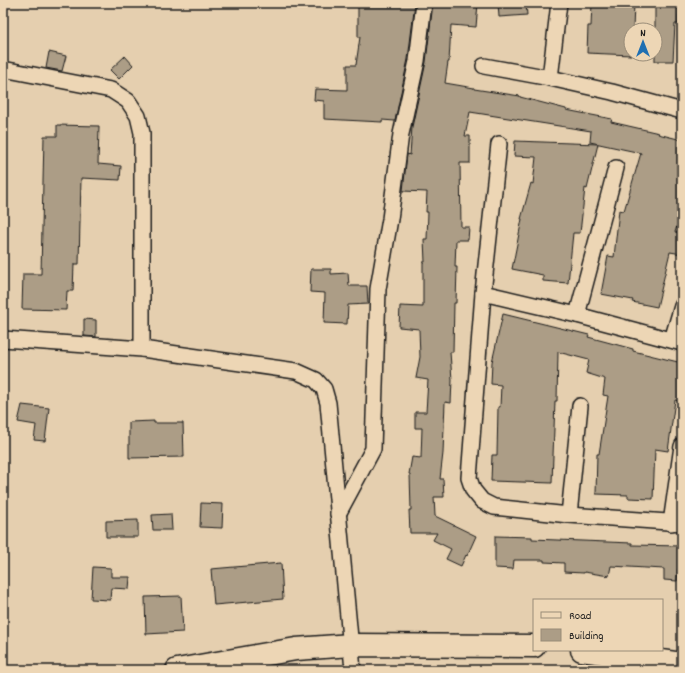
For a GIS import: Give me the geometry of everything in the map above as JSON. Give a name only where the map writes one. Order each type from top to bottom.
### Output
[{"type":"street","points":[[338,514],[373,449],[378,288],[390,220],[401,134],[417,61],[424,3]]},
{"type":"street","points":[[550,78],[559,3]]},
{"type":"street","points":[[484,66],[550,78],[612,92],[682,111]]},
{"type":"street","points":[[3,68],[111,90],[128,101],[138,116],[142,133],[142,349]]},
{"type":"street","points":[[499,144],[483,293],[469,478],[473,490],[482,502],[494,507],[676,523],[682,446]]},
{"type":"street","points":[[577,315],[616,168]]},
{"type":"street","points":[[483,293],[577,315],[677,341],[682,306]]},
{"type":"street","points":[[3,340],[142,349],[296,371],[316,380],[324,389],[328,403],[353,670]]},
{"type":"street","points":[[569,514],[580,406]]},
{"type":"street","points":[[176,670],[296,650],[351,645],[533,646]]},
{"type":"street","points":[[589,651],[682,664]]},
{"type":"building","points":[[358,3],[415,3],[408,59],[395,121],[382,120],[382,122],[324,119],[324,101],[314,100],[315,89],[347,90],[347,65],[356,65],[360,37],[358,37]]},
{"type":"building","points":[[433,3],[478,3],[476,27],[451,25],[449,62],[445,83],[520,96],[566,110],[612,119],[611,122],[682,140],[682,212],[675,232],[682,233],[682,254],[670,252],[657,307],[632,302],[633,300],[601,294],[608,256],[614,257],[619,210],[624,211],[641,153],[590,142],[591,131],[470,112],[465,136],[470,136],[470,163],[460,163],[461,227],[469,227],[468,240],[456,240],[456,303],[454,303],[453,352],[450,352],[452,380],[451,403],[445,402],[443,453],[440,479],[443,479],[444,497],[434,497],[435,516],[476,536],[461,566],[446,559],[451,549],[433,540],[437,533],[410,533],[409,510],[411,510],[409,474],[412,457],[421,458],[422,428],[415,428],[415,412],[426,412],[428,380],[416,378],[420,357],[419,329],[399,327],[400,306],[423,307],[423,262],[425,262],[424,239],[427,239],[428,212],[426,212],[427,192],[403,191],[407,154],[410,155],[412,127],[426,62]]},
{"type":"building","points":[[498,3],[526,3],[527,15],[499,17]]},
{"type":"building","points":[[592,3],[634,3],[633,22],[623,22],[623,55],[587,53],[588,26],[591,26]]},
{"type":"building","points":[[655,3],[679,3],[678,24],[675,24],[673,61],[663,61],[663,22],[655,22]]},
{"type":"building","points":[[49,52],[66,56],[62,71],[46,68]]},
{"type":"building","points":[[125,56],[133,65],[119,79],[110,70]]},
{"type":"building","points":[[57,125],[99,126],[98,164],[121,166],[120,180],[81,178],[79,264],[74,264],[73,291],[67,291],[66,310],[22,309],[23,274],[41,274],[44,136],[57,136]]},
{"type":"building","points":[[515,141],[598,144],[587,189],[585,188],[580,233],[573,233],[568,283],[543,281],[543,275],[512,269],[521,219],[531,183],[533,184],[536,157],[514,156]]},
{"type":"building","points":[[311,269],[331,269],[331,274],[348,273],[349,286],[367,286],[368,304],[348,305],[347,324],[324,323],[325,293],[310,292]]},
{"type":"building","points":[[503,314],[589,335],[588,337],[633,349],[633,351],[682,363],[682,402],[675,400],[668,451],[655,449],[653,499],[628,498],[628,495],[596,494],[597,454],[599,454],[608,396],[603,395],[605,379],[586,373],[589,360],[558,352],[557,401],[555,401],[552,483],[491,481],[492,455],[497,455],[498,407],[500,407],[501,385],[491,384],[492,362]]},
{"type":"building","points":[[84,319],[96,320],[96,337],[84,336]]},
{"type":"building","points":[[22,405],[49,408],[45,441],[34,440],[36,425],[18,422]]},
{"type":"building","points":[[154,421],[154,423],[183,423],[184,457],[129,458],[129,422]]},
{"type":"building","points":[[201,503],[223,504],[222,528],[200,527]]},
{"type":"building","points":[[171,514],[172,530],[153,530],[152,515]]},
{"type":"building","points":[[138,520],[138,537],[106,537],[106,521]]},
{"type":"building","points":[[495,536],[632,543],[632,545],[680,546],[677,581],[664,580],[664,569],[611,566],[609,576],[584,572],[564,572],[564,563],[544,562],[544,560],[514,560],[513,569],[495,568]]},
{"type":"building","points":[[281,563],[283,599],[214,605],[211,569]]},
{"type":"building","points":[[93,567],[111,568],[111,577],[130,577],[129,589],[111,588],[110,600],[91,599]]},
{"type":"building","points":[[181,596],[183,632],[146,634],[145,597]]}]
